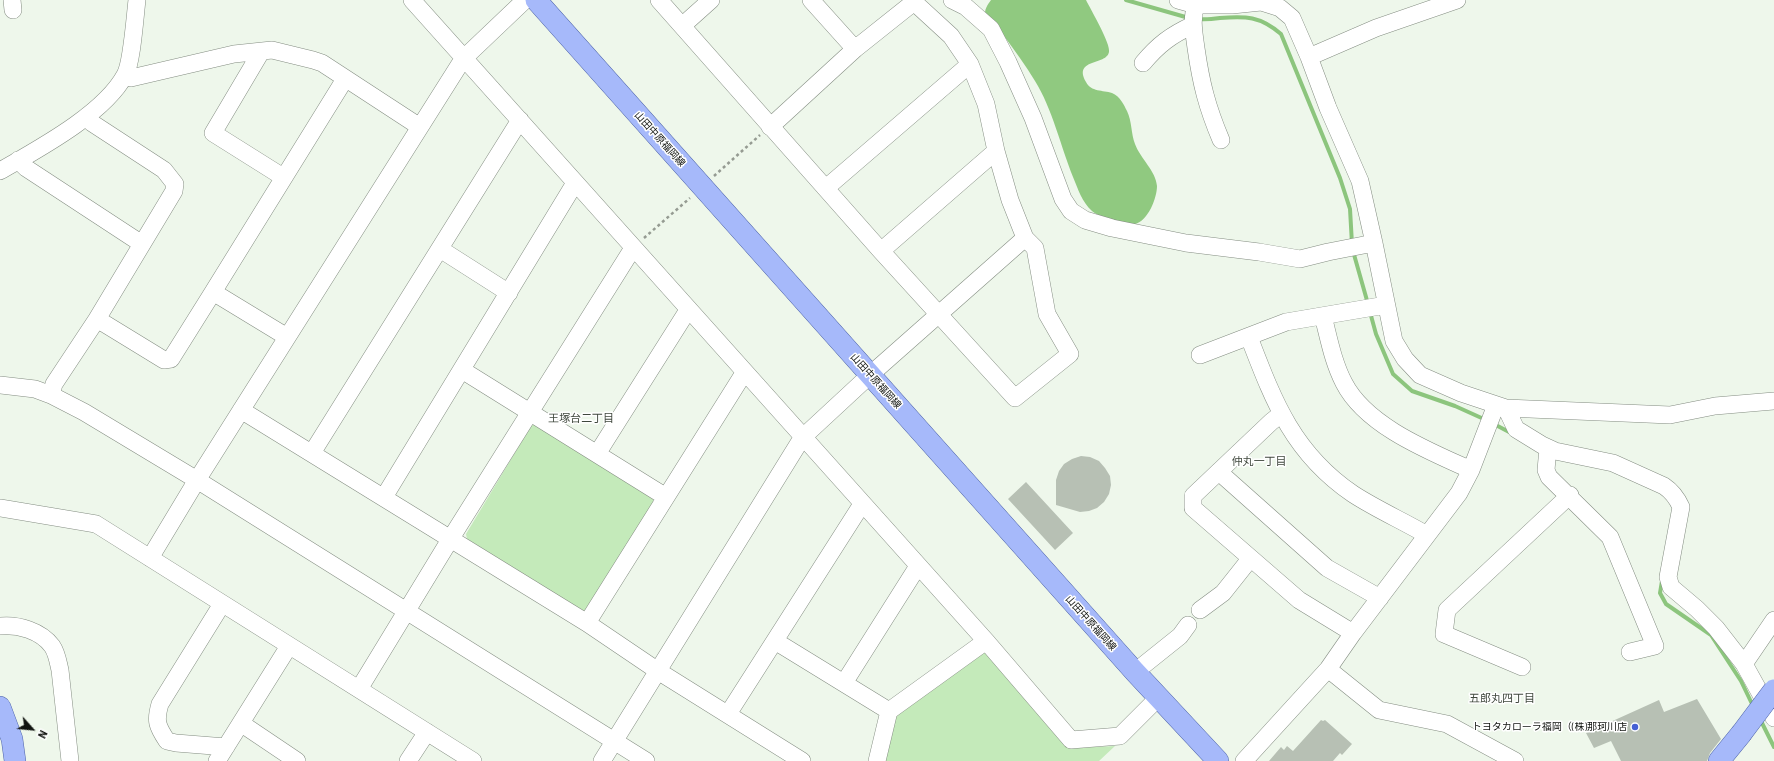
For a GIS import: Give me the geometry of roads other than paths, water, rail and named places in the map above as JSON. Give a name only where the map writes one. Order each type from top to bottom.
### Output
[{"type":"main road","name":"山田中原福岡線","points":[[536,0],[1158,698],[1218,761]]},
{"type":"main road","points":[[1719,761],[1774,690]]},
{"type":"main road","points":[[0,707],[12,739],[14,761]]},
{"type":"street","points":[[0,171],[87,118],[114,91],[126,74],[137,0]]},
{"type":"street","points":[[412,0],[802,438],[986,641],[1071,740],[1120,736],[1158,698]]},
{"type":"street","points":[[150,558],[241,410],[464,59],[525,0]]},
{"type":"street","points":[[658,0],[881,251],[1015,398],[1070,354],[1047,314],[1035,248],[1026,238],[1010,200],[996,151],[986,104],[970,64],[951,36],[914,2],[855,49],[770,126]]},
{"type":"street","points":[[682,26],[710,0]]},
{"type":"street","points":[[811,0],[855,49]]},
{"type":"street","points":[[952,0],[966,7],[991,29],[1008,62],[1033,118],[1063,199],[1071,211],[1085,220],[1112,228],[1186,243],[1259,252],[1300,259],[1374,243]]},
{"type":"street","points":[[1178,0],[1196,5],[1232,5],[1261,2],[1280,8],[1292,18],[1309,57],[1328,108],[1360,181],[1394,341],[1405,359],[1420,375],[1461,393],[1501,406],[1670,414],[1715,406],[1774,402]]},
{"type":"street","points":[[1309,57],[1376,28],[1457,0]]},
{"type":"street","points":[[1196,5],[1193,13],[1193,25],[1205,101],[1221,140]]},
{"type":"street","points":[[1143,64],[1157,47],[1174,34],[1193,25]]},
{"type":"street","points":[[126,74],[131,78],[234,54],[272,50],[322,63],[420,127]]},
{"type":"street","points":[[261,52],[213,132],[283,177]]},
{"type":"street","points":[[826,188],[970,64]]},
{"type":"street","points":[[96,319],[164,360],[171,359],[345,79]]},
{"type":"street","points":[[51,394],[54,384],[96,319],[174,191],[175,184],[164,170],[92,123],[87,118]]},
{"type":"street","points":[[312,454],[520,120]]},
{"type":"street","points":[[881,251],[996,151]]},
{"type":"street","points":[[18,160],[26,168],[142,244]]},
{"type":"street","points":[[384,497],[575,183]]},
{"type":"street","points":[[602,761],[802,438],[870,375],[1026,238]]},
{"type":"street","points":[[359,689],[451,538],[633,248]]},
{"type":"street","points":[[440,249],[509,293]]},
{"type":"street","points":[[213,292],[287,337]]},
{"type":"street","points":[[1200,355],[1286,322],[1302,318],[1323,316],[1386,305]]},
{"type":"street","points":[[597,454],[688,310]]},
{"type":"street","points":[[1323,316],[1332,352],[1344,384],[1360,404],[1382,423],[1404,438],[1471,470]]},
{"type":"street","points":[[1249,337],[1281,414],[1295,438],[1310,458],[1353,494],[1427,535]]},
{"type":"street","points":[[462,370],[666,497]]},
{"type":"street","points":[[586,623],[744,373]]},
{"type":"street","points":[[0,385],[35,389],[51,394],[84,412],[197,480],[646,761]]},
{"type":"street","points":[[1501,406],[1516,430],[1548,448],[1555,451],[1613,463],[1672,491],[1681,508],[1668,577],[1671,587],[1716,628],[1744,664],[1774,718]]},
{"type":"street","points":[[1244,761],[1328,669],[1353,633],[1459,493],[1501,406]]},
{"type":"street","points":[[241,410],[451,538],[802,761]]},
{"type":"street","points":[[1281,414],[1193,496],[1193,508],[1299,600],[1353,633]]},
{"type":"street","points":[[1548,448],[1546,470],[1549,477],[1570,495],[1610,537],[1655,646],[1630,652]]},
{"type":"street","points":[[1219,472],[1327,568],[1380,598]]},
{"type":"street","points":[[1522,667],[1444,634],[1447,610],[1570,495]]},
{"type":"street","points":[[728,714],[862,504]]},
{"type":"street","points":[[0,508],[96,524],[473,761]]},
{"type":"street","points":[[1200,610],[1223,592],[1250,559]]},
{"type":"street","points":[[844,683],[918,566]]},
{"type":"street","points":[[222,604],[160,704],[156,718],[160,730],[167,741],[221,754],[242,724],[289,646]]},
{"type":"street","points":[[1744,664],[1774,620]]},
{"type":"street","points":[[0,626],[9,625],[32,631],[41,636],[52,646],[60,670],[70,761]]},
{"type":"street","points":[[1135,672],[1180,636],[1188,625]]},
{"type":"street","points":[[775,641],[889,710]]},
{"type":"street","points":[[876,761],[889,710],[986,641]]},
{"type":"street","points":[[1328,669],[1379,710],[1448,724],[1515,761]]},
{"type":"street","points":[[242,724],[297,761]]},
{"type":"street","points":[[408,761],[427,732]]},
{"type":"waterway","points":[[1126,0],[1189,18]]},
{"type":"waterway","points":[[1198,19],[1238,17],[1252,18],[1259,20],[1281,34],[1340,178],[1350,209],[1352,244]]},
{"type":"waterway","points":[[1353,251],[1368,304]]},
{"type":"waterway","points":[[1370,312],[1376,334],[1393,374],[1412,391],[1455,406],[1486,420]]},
{"type":"waterway","points":[[1492,423],[1511,433]]},
{"type":"waterway","points":[[1662,581],[1660,593],[1666,604],[1711,635],[1741,681],[1754,708]]},
{"type":"waterway","points":[[1760,719],[1774,747]]},
{"type":"place","name":"トヨタカローラ福岡（(株)那珂川店","points":[[1635,727]]},
{"type":"district","name":"王塚台二丁目","points":[[581,418]]},
{"type":"district","name":"仲丸一丁目","points":[[1259,461]]},
{"type":"district","name":"五郎丸四丁目","points":[[1502,698]]}]
